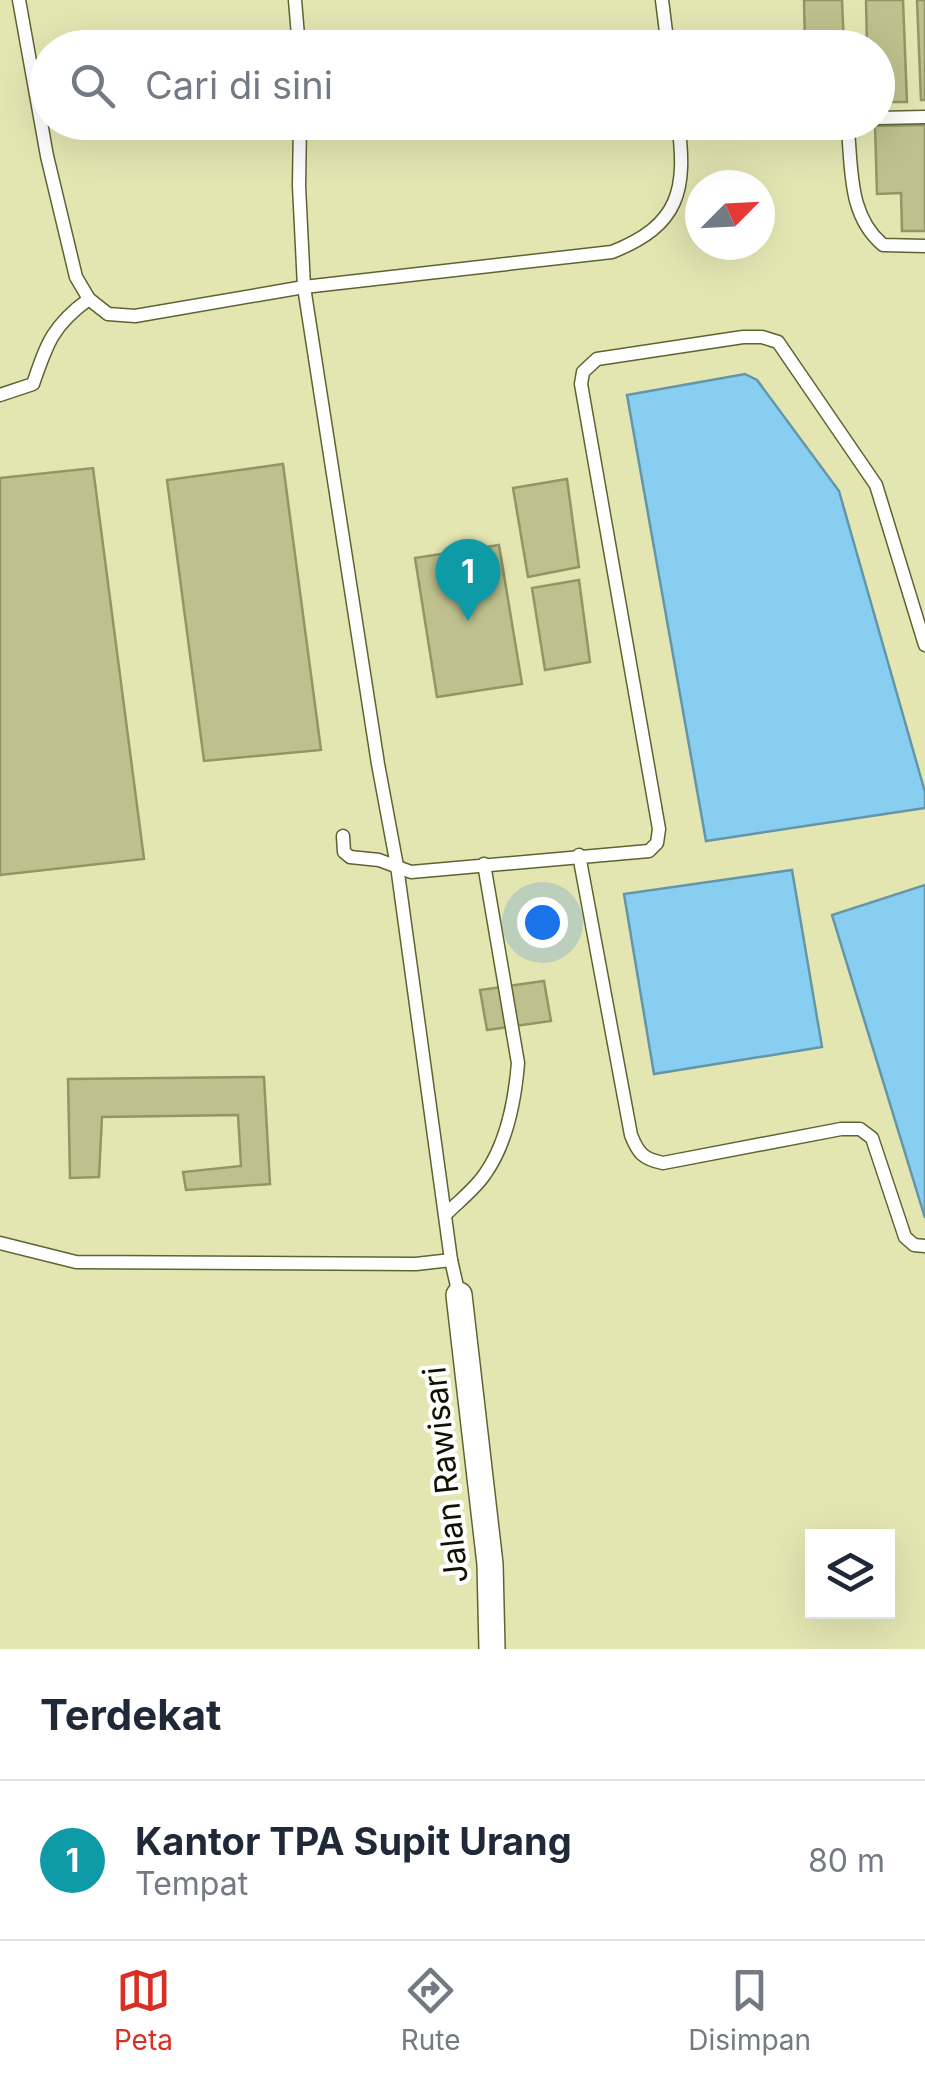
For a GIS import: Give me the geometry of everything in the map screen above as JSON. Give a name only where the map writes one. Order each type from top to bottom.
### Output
[{"type":"street","name":"Jalan Rawisari","points":[[459,1295],[490,1564],[492,1649]]},
{"type":"lane","points":[[19,0],[30,61]]},
{"type":"lane","points":[[295,0],[298,30]]},
{"type":"lane","points":[[662,0],[666,30]]},
{"type":"lane","points":[[895,118],[925,118]]},
{"type":"lane","points":[[44,140],[76,277],[90,299],[108,314],[135,316],[304,287],[596,254],[641,240],[666,215],[680,187],[680,140]]},
{"type":"lane","points":[[300,140],[304,287],[397,866],[459,1295]]},
{"type":"lane","points":[[849,140],[854,202],[867,231],[883,246],[925,246]]},
{"type":"lane","points":[[0,395],[33,384],[52,332],[65,316],[90,299]]},
{"type":"lane","points":[[343,836],[344,852],[350,857],[380,860],[411,872],[649,851],[657,843],[659,829],[582,392],[583,372],[597,359],[743,337],[762,336],[778,342],[876,485],[925,645]]},
{"type":"lane","points":[[579,855],[637,1152],[647,1160],[663,1162],[840,1128],[860,1129],[872,1138],[905,1237],[914,1246],[925,1246]]},
{"type":"lane","points":[[446,1214],[485,1175],[504,1132],[516,1089],[518,1063],[484,864]]},
{"type":"lane","points":[[0,1242],[76,1262],[416,1264],[451,1260]]},
{"type":"water","points":[[745,374],[757,380],[839,491],[925,792],[925,808],[706,841],[627,395]]},
{"type":"water","points":[[792,870],[822,1047],[654,1074],[624,894]]},
{"type":"water","points":[[925,885],[925,1218],[832,915]]},
{"type":"building","points":[[804,0],[842,0],[843,30],[805,30]]},
{"type":"building","points":[[866,0],[903,0],[907,102],[895,102],[895,30],[867,30]]},
{"type":"building","points":[[917,0],[925,0],[925,100],[921,100]]},
{"type":"building","points":[[925,125],[925,231],[902,231],[901,193],[877,194],[875,140],[895,140],[895,126]]},
{"type":"building","points":[[283,464],[321,750],[204,761],[167,480]]},
{"type":"building","points":[[93,468],[144,859],[0,875],[0,478]]},
{"type":"building","points":[[567,479],[579,567],[528,577],[513,488]]},
{"type":"building","points":[[499,545],[522,684],[437,697],[415,558]]},
{"type":"building","points":[[579,580],[590,662],[545,670],[532,588]]},
{"type":"building","points":[[544,981],[551,1021],[487,1030],[480,990]]},
{"type":"building","points":[[264,1077],[270,1184],[186,1190],[183,1172],[241,1166],[238,1115],[102,1117],[99,1177],[70,1178],[68,1079]]},
{"type":"place","name":"Kantor TPA Supit Urang","points":[[468,621]]}]
